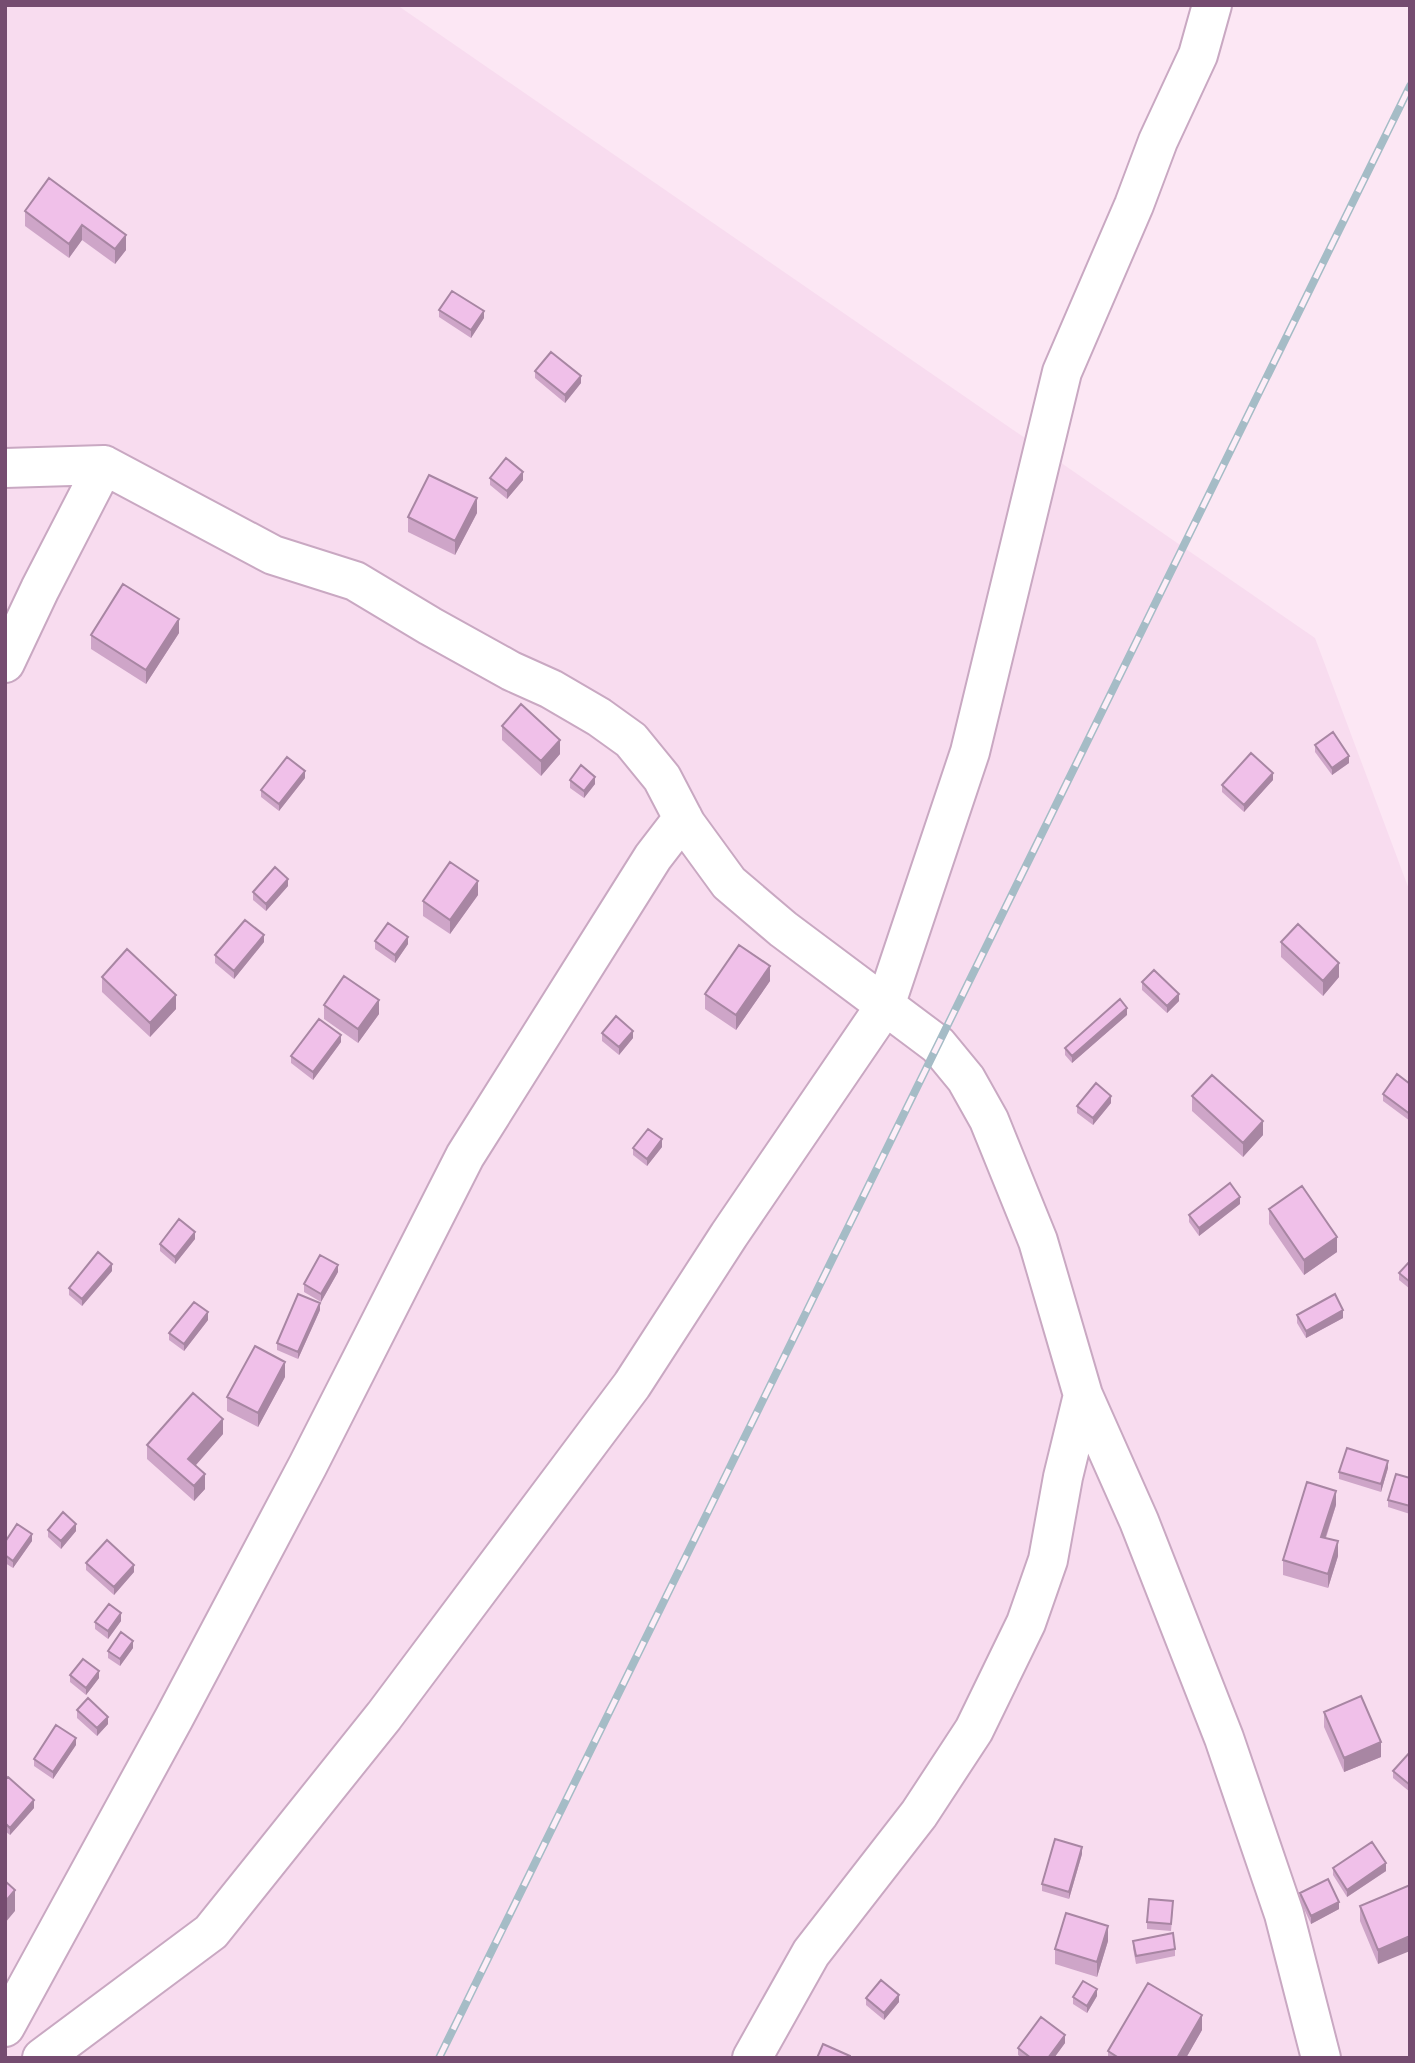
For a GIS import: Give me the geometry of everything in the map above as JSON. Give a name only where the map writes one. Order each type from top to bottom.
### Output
[{"type":"street","points":[[1190,5],[1198,55]]},
{"type":"street","points":[[42,2058],[211,1932],[384,1716],[632,1385],[729,1234],[885,1006],[970,752],[1062,372],[1134,205],[1158,141],[1198,55],[1212,5]]},
{"type":"street","points":[[5,663],[104,465]]},
{"type":"street","points":[[5,468],[104,465],[273,555],[355,582],[511,671],[551,689],[599,717],[631,740],[662,778],[683,818],[729,883],[783,929],[938,1045],[966,1079],[989,1120],[1038,1241],[1083,1395],[1139,1521],[1224,1738],[1284,1914],[1321,2058]]},
{"type":"street","points":[[5,2027],[187,1694],[308,1465],[465,1156],[653,857],[683,818]]},
{"type":"street","points":[[752,2058],[811,1953],[919,1814],[974,1730],[1026,1623],[1048,1560],[1063,1478],[1083,1395]]},
{"type":"shaded area","points":[[5,5],[397,5],[1315,638],[1410,892],[1410,2058],[5,2058]]},
{"type":"building","points":[[49,178],[126,235],[115,249],[82,225],[69,244],[25,211]]},
{"type":"building","points":[[452,291],[484,311],[471,330],[439,310]]},
{"type":"building","points":[[551,352],[581,376],[565,395],[535,371]]},
{"type":"building","points":[[506,458],[523,472],[507,491],[490,478]]},
{"type":"building","points":[[429,475],[477,498],[455,541],[408,517]]},
{"type":"building","points":[[123,584],[179,619],[146,670],[91,635]]},
{"type":"building","points":[[521,704],[560,740],[541,761],[502,726]]},
{"type":"building","points":[[1333,732],[1349,756],[1332,768],[1315,745]]},
{"type":"building","points":[[1251,753],[1273,773],[1244,805],[1222,785]]},
{"type":"building","points":[[287,757],[305,771],[279,804],[261,790]]},
{"type":"building","points":[[581,765],[595,777],[584,791],[570,780]]},
{"type":"building","points":[[450,862],[478,881],[450,920],[423,901]]},
{"type":"building","points":[[275,867],[288,879],[266,904],[253,892]]},
{"type":"building","points":[[245,920],[264,935],[234,971],[215,955]]},
{"type":"building","points":[[388,923],[408,937],[395,955],[375,941]]},
{"type":"building","points":[[1298,924],[1339,963],[1323,981],[1281,942]]},
{"type":"building","points":[[739,945],[770,966],[736,1015],[705,994]]},
{"type":"building","points":[[127,949],[176,995],[150,1023],[102,977]]},
{"type":"building","points":[[1154,970],[1179,994],[1167,1006],[1142,982]]},
{"type":"building","points":[[344,976],[379,1000],[358,1029],[324,1005]]},
{"type":"building","points":[[1120,999],[1127,1008],[1072,1056],[1065,1048]]},
{"type":"building","points":[[616,1016],[633,1031],[619,1047],[602,1033]]},
{"type":"building","points":[[319,1019],[341,1035],[313,1072],[291,1056]]},
{"type":"building","points":[[1397,1074],[1410,1084],[1410,1114],[1383,1094]]},
{"type":"building","points":[[1212,1075],[1263,1121],[1243,1143],[1192,1096]]},
{"type":"building","points":[[1096,1083],[1111,1096],[1093,1118],[1077,1106]]},
{"type":"building","points":[[648,1129],[662,1139],[647,1159],[633,1148]]},
{"type":"building","points":[[1230,1183],[1240,1197],[1199,1228],[1189,1215]]},
{"type":"building","points":[[1302,1186],[1337,1237],[1304,1260],[1269,1209]]},
{"type":"building","points":[[179,1219],[195,1232],[175,1257],[160,1244]]},
{"type":"building","points":[[98,1252],[112,1264],[82,1299],[69,1288]]},
{"type":"building","points":[[320,1255],[338,1265],[321,1294],[304,1284]]},
{"type":"building","points":[[1410,1261],[1410,1282],[1399,1273]]},
{"type":"building","points":[[298,1294],[320,1303],[298,1352],[277,1343]]},
{"type":"building","points":[[1335,1294],[1343,1310],[1306,1331],[1297,1315]]},
{"type":"building","points":[[194,1302],[208,1312],[184,1344],[169,1333]]},
{"type":"building","points":[[255,1346],[285,1362],[258,1413],[227,1397]]},
{"type":"building","points":[[193,1393],[223,1419],[188,1459],[205,1474],[194,1486],[147,1445]]},
{"type":"building","points":[[1347,1448],[1388,1461],[1381,1484],[1339,1472]]},
{"type":"building","points":[[1396,1474],[1410,1478],[1410,1506],[1388,1500]]},
{"type":"building","points":[[1307,1482],[1336,1491],[1321,1537],[1338,1541],[1328,1574],[1283,1560]]},
{"type":"building","points":[[63,1512],[76,1524],[61,1541],[48,1530]]},
{"type":"building","points":[[17,1524],[32,1534],[13,1561],[5,1555],[5,1542]]},
{"type":"building","points":[[107,1540],[134,1565],[114,1587],[86,1563]]},
{"type":"building","points":[[109,1604],[121,1613],[108,1631],[95,1622]]},
{"type":"building","points":[[121,1632],[133,1641],[120,1659],[108,1651]]},
{"type":"building","points":[[83,1659],[99,1671],[86,1688],[70,1675]]},
{"type":"building","points":[[1361,1696],[1381,1742],[1344,1758],[1324,1712]]},
{"type":"building","points":[[88,1698],[108,1717],[97,1728],[77,1710]]},
{"type":"building","points":[[56,1725],[76,1738],[53,1772],[34,1759]]},
{"type":"building","points":[[1410,1752],[1410,1785],[1393,1771]]},
{"type":"building","points":[[8,1777],[34,1800],[10,1828],[5,1823],[5,1780]]},
{"type":"building","points":[[1055,1839],[1082,1847],[1069,1892],[1042,1884]]},
{"type":"building","points":[[1372,1842],[1386,1863],[1347,1890],[1333,1868]]},
{"type":"building","points":[[1328,1879],[1339,1902],[1311,1916],[1300,1893]]},
{"type":"building","points":[[5,1881],[15,1890],[5,1902]]},
{"type":"building","points":[[1410,1885],[1410,1936],[1378,1950],[1360,1906]]},
{"type":"building","points":[[1149,1899],[1173,1901],[1171,1924],[1147,1922]]},
{"type":"building","points":[[1066,1913],[1108,1926],[1097,1962],[1055,1949]]},
{"type":"building","points":[[1173,1933],[1175,1949],[1136,1956],[1133,1941]]},
{"type":"building","points":[[881,1980],[899,1995],[884,2013],[866,1998]]},
{"type":"building","points":[[1083,1981],[1097,1989],[1087,2006],[1073,1997]]},
{"type":"building","points":[[1148,1983],[1202,2015],[1177,2058],[1119,2058],[1108,2051]]},
{"type":"building","points":[[1041,2017],[1065,2035],[1048,2058],[1031,2058],[1018,2048]]},
{"type":"building","points":[[823,2044],[850,2056],[850,2058],[817,2058]]},
{"type":"railway","points":[[439,2058],[1410,86]]}]
